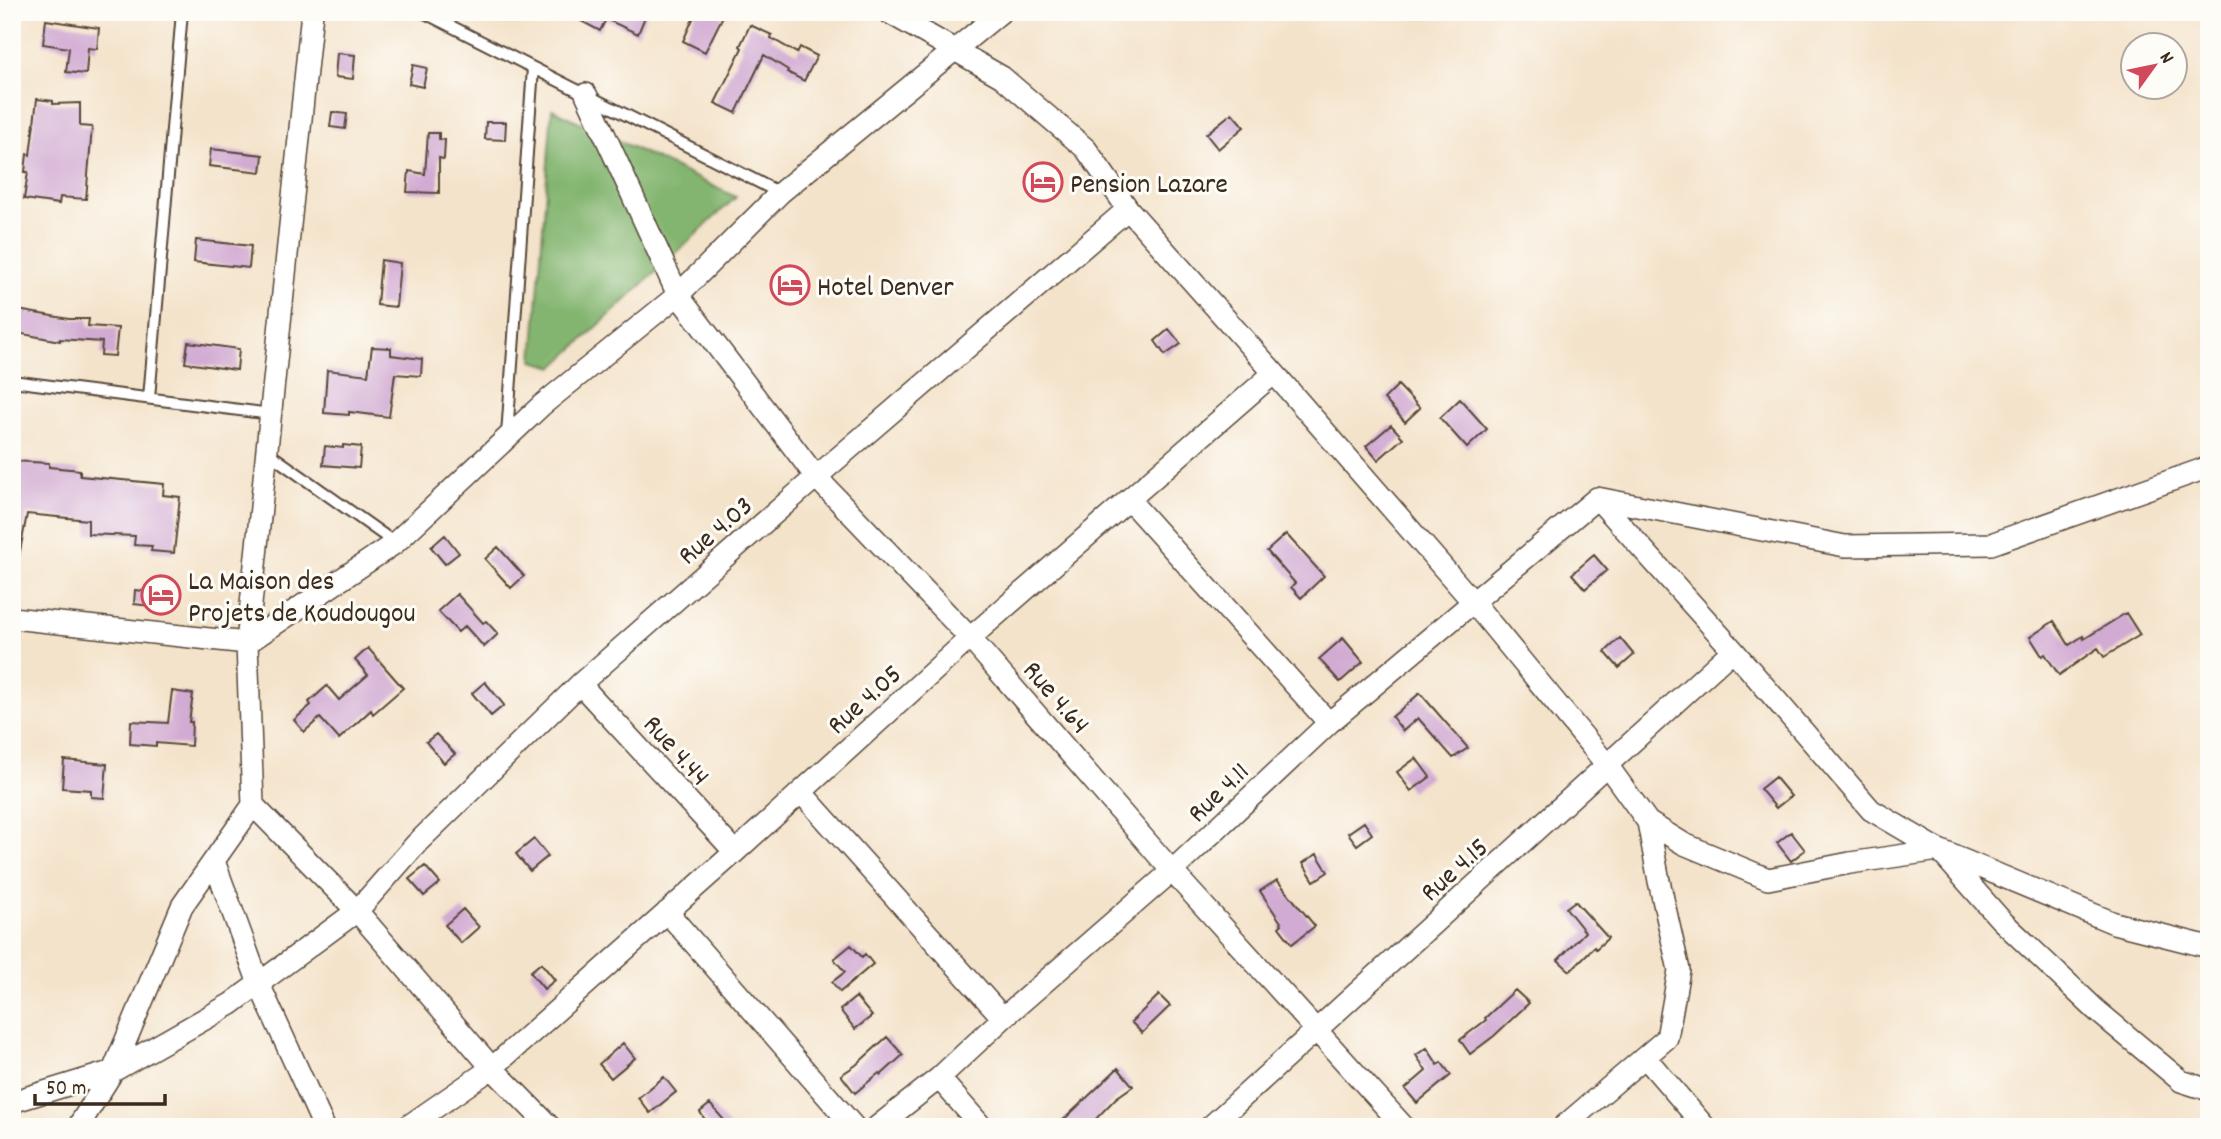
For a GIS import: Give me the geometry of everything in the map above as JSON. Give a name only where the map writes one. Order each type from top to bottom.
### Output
[{"type":"street","points":[[81,1127],[81,1122],[113,1070],[182,906],[253,805],[247,643],[312,12]]},
{"type":"street","points":[[888,12],[1002,77],[1086,149],[1128,209],[1473,602],[1607,765],[1648,822],[1684,844],[1768,879],[1939,850]]},
{"type":"street","points":[[12,618],[247,643],[395,543],[542,405],[678,295],[780,193],[1001,12]]},
{"type":"street","name":"Rue 4.64","points":[[586,94],[678,295],[816,477],[970,638],[1172,872],[1404,1127]]},
{"type":"street","name":"Rue 4.03","points":[[12,1102],[113,1070],[231,1004],[357,911],[416,843],[580,684],[1128,209]]},
{"type":"street","name":"Rue 4.05","points":[[407,1127],[492,1069],[970,638],[1274,373]]},
{"type":"street","points":[[1597,498],[1845,546],[1991,544],[2209,467]]},
{"type":"street","points":[[1597,498],[1871,810],[1939,850],[2114,923],[2209,947]]},
{"type":"street","name":"Rue 4.11","points":[[877,1127],[939,1078],[1003,1018],[1172,872],[1329,723],[1597,498]]},
{"type":"street","points":[[1130,501],[1329,723]]},
{"type":"street","name":"Rue 4.15","points":[[1210,1127],[1733,650]]},
{"type":"street","name":"Rue 4.44","points":[[580,684],[735,852]]},
{"type":"street","points":[[801,792],[1003,1018]]},
{"type":"street","points":[[253,805],[357,911],[492,1069],[550,1127]]},
{"type":"street","points":[[1563,1127],[1667,1038],[1679,970],[1648,822]]},
{"type":"street","points":[[1939,850],[2001,919],[2096,1010],[2181,1081],[2209,1090]]},
{"type":"street","points":[[214,861],[258,984],[324,1127]]},
{"type":"street","points":[[667,912],[854,1127]]},
{"type":"street","points":[[1645,1057],[1704,1127]]},
{"type":"street","points":[[939,1078],[982,1127]]},
{"type":"lane","points":[[149,398],[181,12]]},
{"type":"lane","points":[[423,12],[780,193]]},
{"type":"lane","points":[[507,438],[533,68]]},
{"type":"lane","points":[[12,382],[271,414]]},
{"type":"lane","points":[[267,452],[395,543]]},
{"type":"green space","points":[[552,109],[736,197],[554,367],[533,361]]},
{"type":"building","points":[[564,12],[647,12],[638,34],[606,19],[600,31]]},
{"type":"building","points":[[696,12],[725,12],[705,52],[683,41]]},
{"type":"building","points":[[46,20],[99,28],[97,49],[88,48],[86,74],[66,72],[69,48],[43,44]]},
{"type":"building","points":[[750,25],[772,35],[771,38],[797,53],[800,47],[817,56],[804,81],[764,55],[736,113],[715,103],[742,48],[740,46]]},
{"type":"building","points":[[337,53],[355,55],[353,79],[335,77]]},
{"type":"building","points":[[413,65],[427,68],[423,87],[409,84]]},
{"type":"building","points":[[37,99],[53,101],[53,104],[80,103],[80,126],[92,127],[86,199],[60,197],[59,204],[24,199],[28,172],[25,172],[27,154],[30,155]]},
{"type":"building","points":[[332,112],[347,114],[345,129],[330,127]]},
{"type":"building","points":[[1232,113],[1244,127],[1218,149],[1206,134]]},
{"type":"building","points":[[486,122],[506,122],[505,140],[485,139]]},
{"type":"building","points":[[428,133],[439,133],[439,139],[445,140],[444,159],[439,158],[439,193],[407,192],[409,171],[425,174]]},
{"type":"building","points":[[211,149],[263,155],[261,172],[209,166]]},
{"type":"building","points":[[196,240],[251,246],[249,268],[194,262]]},
{"type":"building","points":[[381,260],[400,263],[396,307],[377,305]]},
{"type":"building","points":[[12,309],[69,319],[89,319],[88,326],[118,328],[115,356],[101,355],[102,342],[60,341],[12,332]]},
{"type":"building","points":[[1169,329],[1181,344],[1165,355],[1155,341]]},
{"type":"building","points":[[188,342],[239,349],[237,370],[185,363]]},
{"type":"building","points":[[372,347],[391,348],[391,355],[422,359],[421,376],[395,374],[389,417],[349,412],[349,415],[324,413],[327,370],[368,375]]},
{"type":"building","points":[[1398,385],[1420,408],[1405,422],[1384,399]]},
{"type":"building","points":[[1460,399],[1487,429],[1467,448],[1440,418]]},
{"type":"building","points":[[1391,425],[1403,438],[1378,460],[1366,446]]},
{"type":"building","points":[[343,445],[361,447],[359,468],[323,465],[325,446],[343,448]]},
{"type":"building","points":[[12,461],[49,463],[49,467],[80,470],[80,476],[164,484],[163,495],[180,497],[174,553],[151,551],[152,546],[134,545],[135,536],[88,534],[88,520],[27,514],[18,562],[12,562]]},
{"type":"building","points":[[1286,534],[1324,576],[1301,598],[1291,587],[1295,583],[1267,551]]},
{"type":"building","points":[[445,535],[459,553],[445,564],[431,547]]},
{"type":"building","points":[[498,547],[524,576],[511,588],[485,559]]},
{"type":"building","points":[[1594,555],[1607,570],[1585,589],[1572,574]]},
{"type":"building","points":[[135,590],[152,592],[151,606],[134,604]]},
{"type":"building","points":[[457,594],[483,623],[486,621],[498,634],[484,647],[465,626],[458,632],[438,611]]},
{"type":"building","points":[[2126,613],[2140,635],[2104,657],[2098,648],[2059,675],[2030,637],[2054,621],[2069,645],[2083,636],[2084,639]]},
{"type":"building","points":[[1343,638],[1363,662],[1340,682],[1319,659]]},
{"type":"building","points":[[1620,638],[1634,655],[1619,668],[1605,652]]},
{"type":"building","points":[[368,648],[403,688],[373,714],[371,710],[339,739],[320,718],[304,732],[294,720],[311,705],[309,702],[327,686],[339,700],[368,675],[355,660]]},
{"type":"building","points":[[485,682],[504,705],[491,716],[472,693]]},
{"type":"building","points":[[172,691],[193,694],[189,722],[192,722],[191,746],[130,744],[131,721],[168,723]]},
{"type":"building","points":[[1420,693],[1468,748],[1453,758],[1418,718],[1403,731],[1392,717]]},
{"type":"building","points":[[436,734],[455,754],[444,763],[426,742]]},
{"type":"building","points":[[1416,758],[1430,777],[1411,791],[1397,772]]},
{"type":"building","points":[[64,760],[107,764],[104,798],[91,797],[91,790],[62,788]]},
{"type":"building","points":[[1775,777],[1791,796],[1776,808],[1760,789]]},
{"type":"building","points":[[1364,822],[1372,834],[1357,845],[1348,833]]},
{"type":"building","points":[[1791,832],[1805,850],[1791,861],[1777,843]]},
{"type":"building","points":[[534,839],[548,856],[530,871],[516,854]]},
{"type":"building","points":[[1317,854],[1328,872],[1314,881],[1303,863]]},
{"type":"building","points":[[425,866],[440,883],[424,896],[409,879]]},
{"type":"building","points":[[1277,880],[1315,926],[1292,944],[1279,927],[1282,924],[1260,891]]},
{"type":"building","points":[[1575,901],[1608,938],[1596,949],[1594,947],[1570,971],[1558,960],[1585,932],[1566,908]]},
{"type":"building","points":[[463,909],[479,927],[461,943],[445,925]]},
{"type":"building","points":[[851,945],[862,957],[865,954],[873,964],[840,992],[832,982],[845,972],[834,959]]},
{"type":"building","points":[[541,963],[555,980],[544,989],[530,972]]},
{"type":"building","points":[[1515,990],[1529,1003],[1470,1054],[1460,1040],[1486,1020],[1485,1018]]},
{"type":"building","points":[[1159,995],[1170,1006],[1142,1033],[1131,1022]]},
{"type":"building","points":[[856,997],[872,1016],[855,1029],[840,1010]]},
{"type":"building","points":[[887,1037],[903,1055],[855,1093],[841,1075]]},
{"type":"building","points":[[623,1043],[635,1058],[611,1078],[599,1064]]},
{"type":"building","points":[[1427,1048],[1438,1065],[1441,1062],[1451,1075],[1417,1103],[1405,1089],[1426,1071],[1416,1055]]},
{"type":"building","points":[[1118,1068],[1133,1086],[1116,1098],[1088,1127],[1056,1127]]},
{"type":"building","points":[[664,1077],[676,1092],[650,1113],[638,1098]]},
{"type":"building","points":[[710,1104],[730,1127],[710,1127],[700,1112]]},
{"type":"place","name":"Pension Lazare","points":[[1043,182]]},
{"type":"place","name":"Hotel Denver","points":[[790,285]]},
{"type":"place","name":"La Maison des Projets de Koudougou","points":[[161,595]]}]
